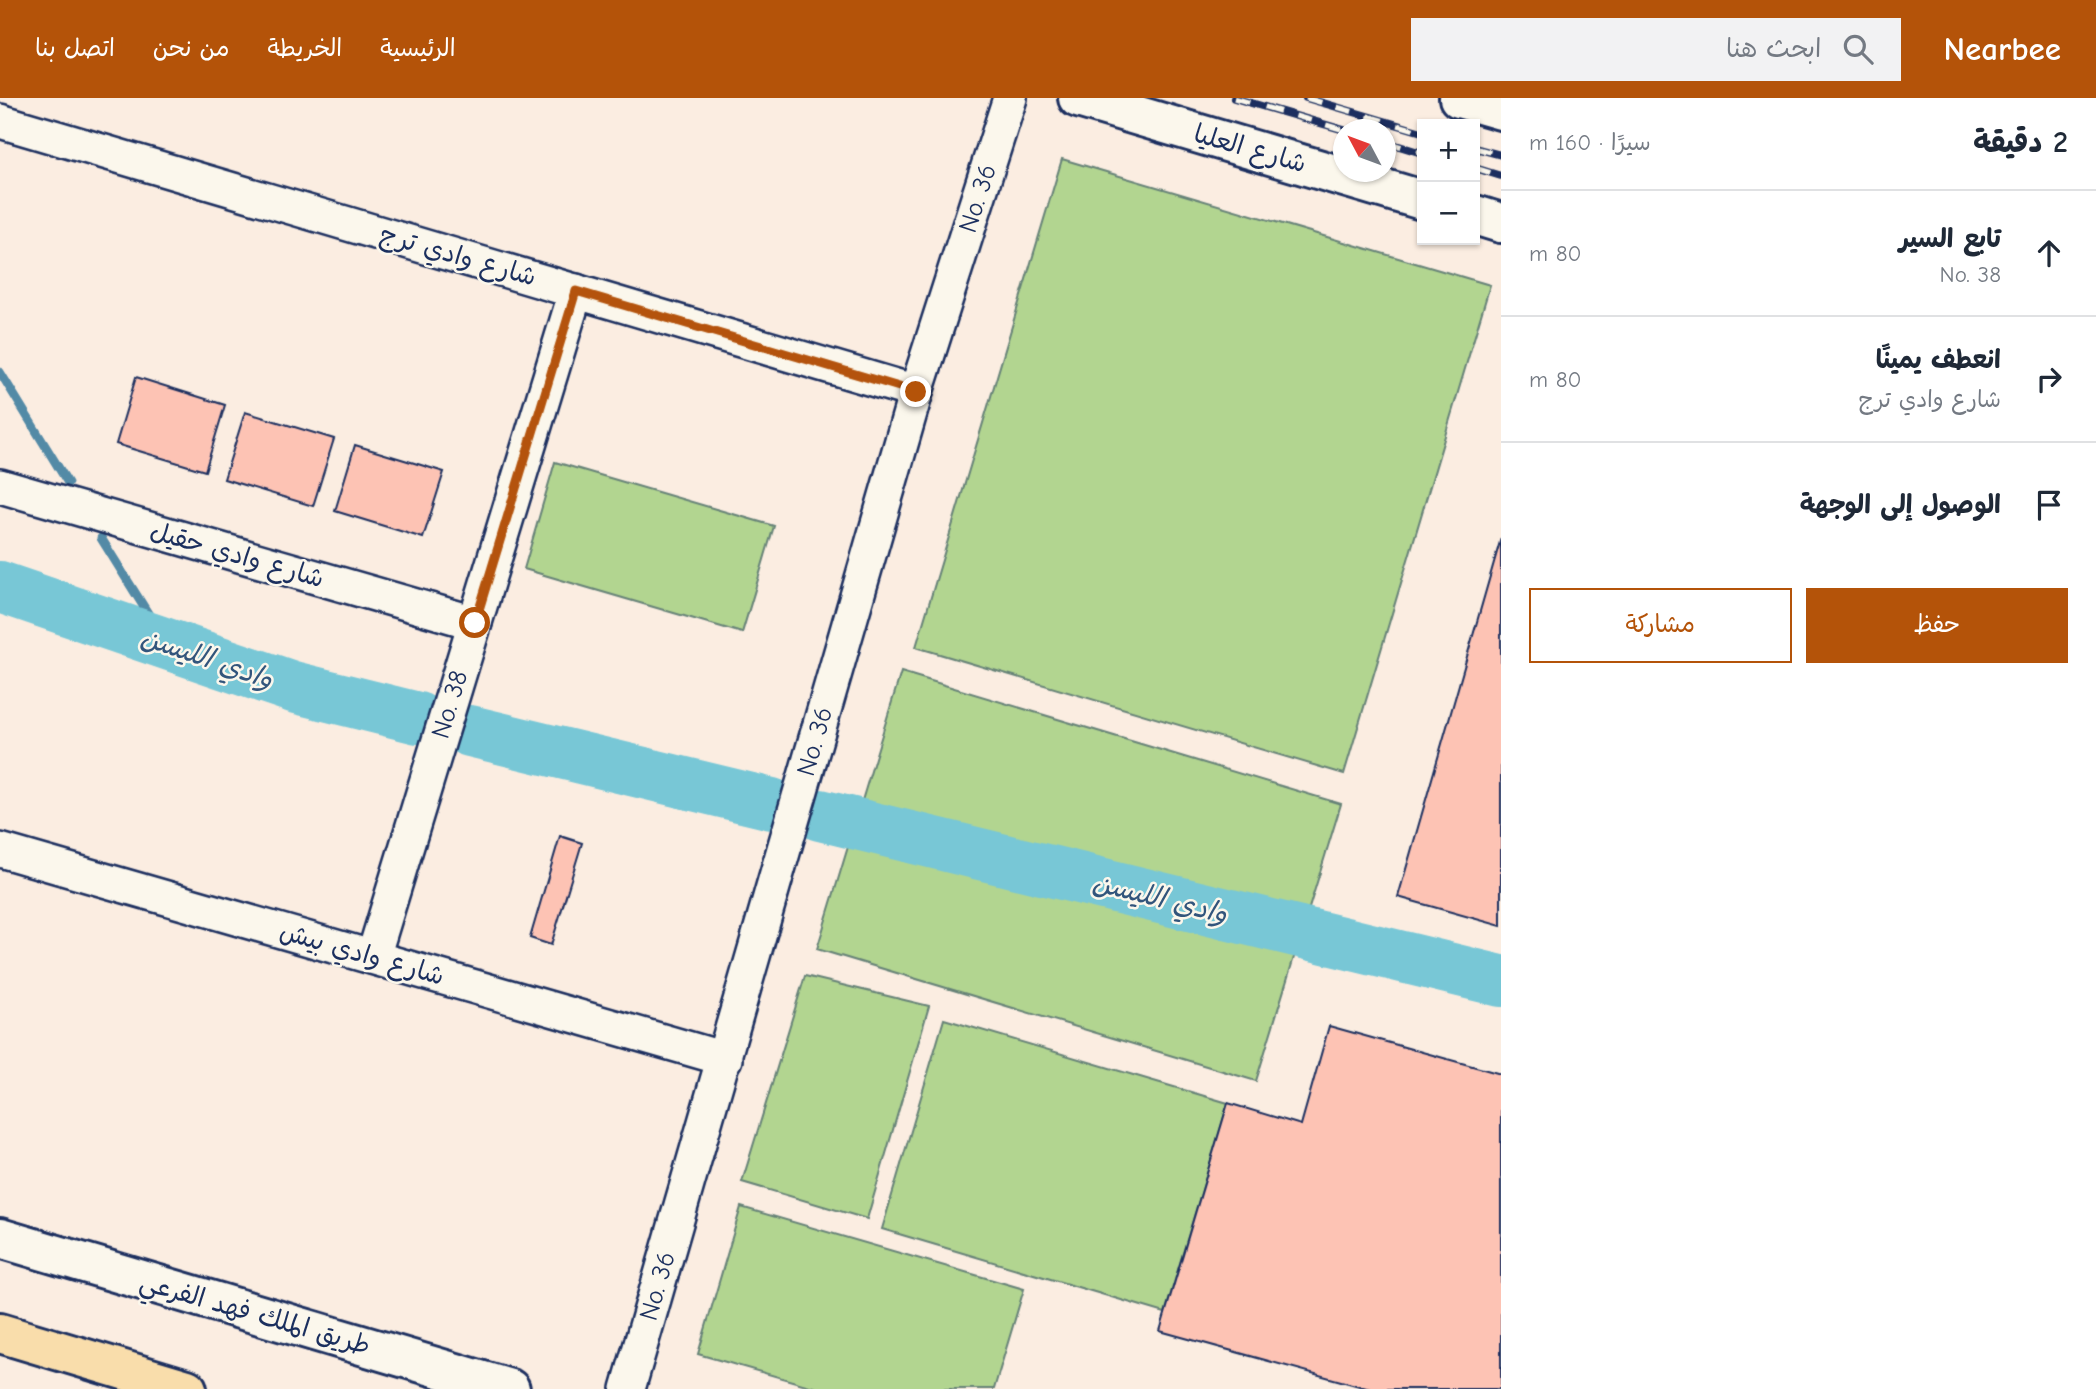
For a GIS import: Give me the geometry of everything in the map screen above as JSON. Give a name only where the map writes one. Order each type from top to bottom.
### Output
[{"type":"highway","points":[[0,1310],[180,1387]]},
{"type":"highway","points":[[0,1334],[180,1387]]},
{"type":"main road","name":"شارع العليا","points":[[1078,98],[1417,199]]},
{"type":"main road","points":[[1459,98],[1501,110]]},
{"type":"main road","points":[[1480,217],[1501,223]]},
{"type":"main road","name":"طريق الملك فهد الفرعي","points":[[0,1238],[510,1389]]},
{"type":"street","name":"No. 36","points":[[628,1389],[916,392],[1010,98]]},
{"type":"street","name":"شارع وادي ترج","points":[[0,121],[916,392]]},
{"type":"street","name":"No. 38","points":[[373,957],[576,291]]},
{"type":"street","name":"شارع وادي حقيل","points":[[0,486],[475,623]]},
{"type":"street","name":"شارع وادي بيش","points":[[0,850],[725,1059]]},
{"type":"green space","points":[[1062,159],[1490,285],[1344,774],[916,647]]},
{"type":"green space","points":[[555,462],[774,526],[742,633],[524,569]]},
{"type":"green space","points":[[901,672],[1341,804],[1256,1081],[817,949]]},
{"type":"green space","points":[[805,976],[929,1006],[867,1219],[742,1182]]},
{"type":"green space","points":[[944,1019],[1228,1103],[1165,1313],[882,1229]]},
{"type":"green space","points":[[741,1207],[1024,1289],[994,1389],[820,1389],[698,1354]]},
{"type":"building","points":[[136,377],[225,405],[205,471],[116,444]]},
{"type":"building","points":[[245,412],[334,439],[313,506],[224,479]]},
{"type":"building","points":[[355,445],[444,472],[423,538],[335,511]]},
{"type":"building","points":[[1501,538],[1501,926],[1398,897]]},
{"type":"building","points":[[560,836],[582,843],[551,945],[530,938]]},
{"type":"building","points":[[1329,1026],[1501,1074],[1501,1389],[1370,1389],[1160,1331],[1228,1103],[1301,1125]]},
{"type":"waterway","points":[[0,372],[68,483]]},
{"type":"waterway","points":[[101,538],[167,644]]},
{"type":"waterway","name":"وادي الليسن","points":[[0,587],[293,687],[418,718]]},
{"type":"waterway","name":"وادي الليسن","points":[[470,731],[772,804]]},
{"type":"waterway","name":"وادي الليسن","points":[[820,815],[1501,981]]},
{"type":"railway","points":[[1234,98],[1333,127]]},
{"type":"railway","points":[[1306,98],[1417,131]]},
{"type":"railway","points":[[1396,145],[1417,151]]},
{"type":"railway","points":[[1480,149],[1501,155]]},
{"type":"railway","points":[[1480,170],[1501,176]]},
{"type":"route","points":[[475,623],[576,291],[916,392]]}]
